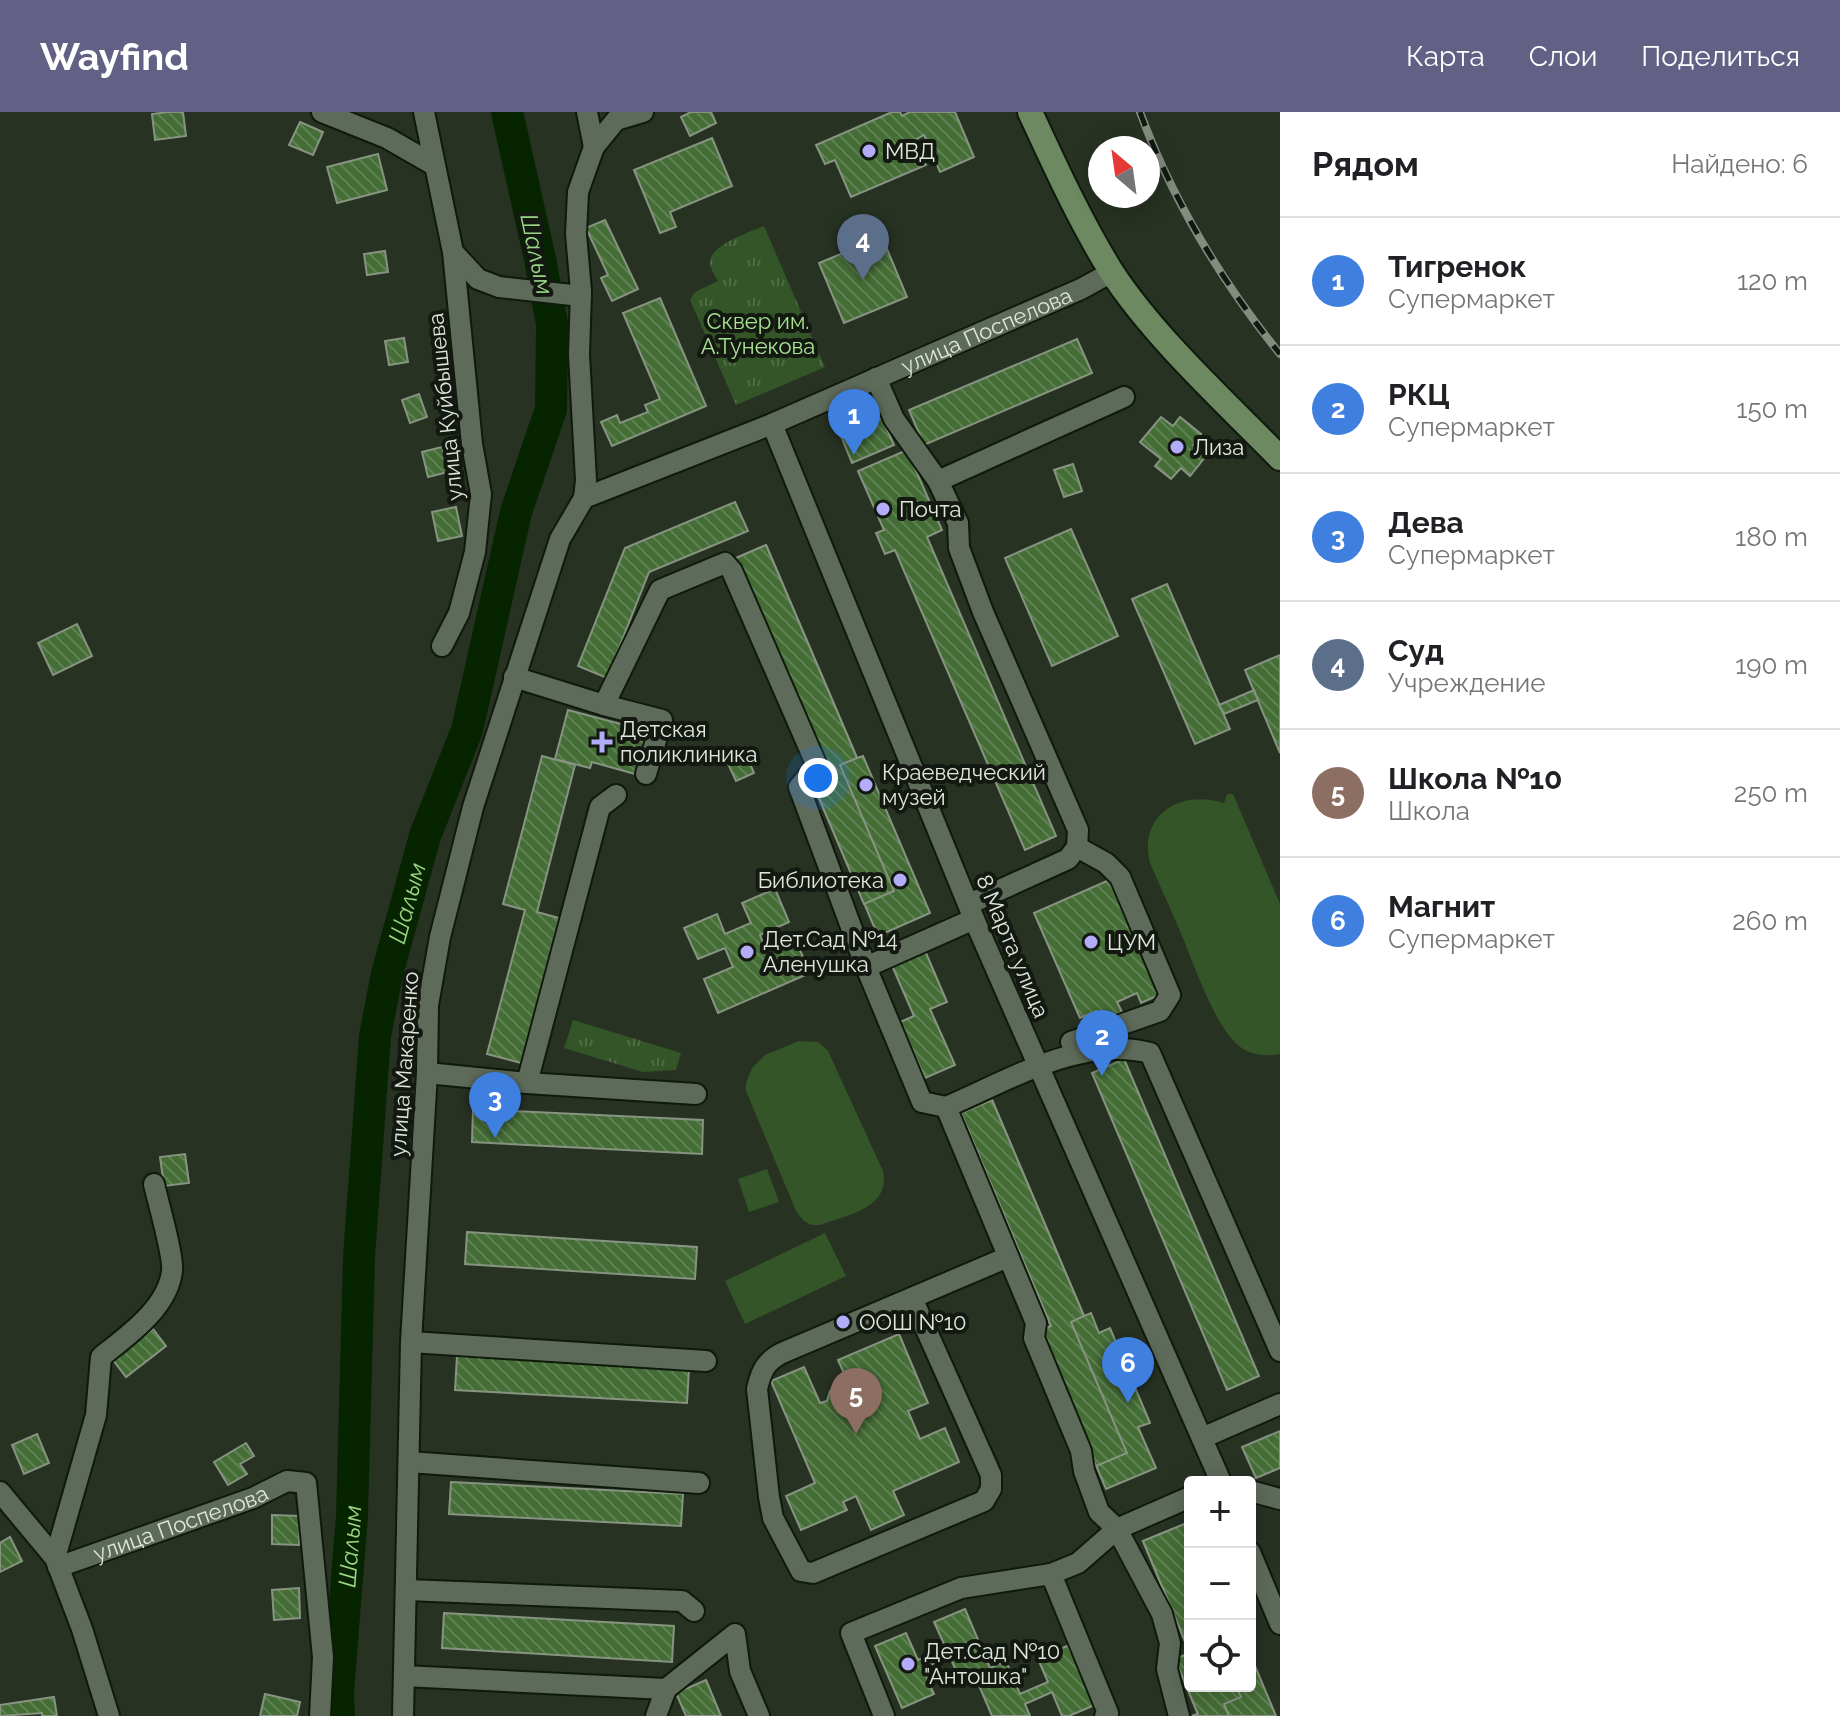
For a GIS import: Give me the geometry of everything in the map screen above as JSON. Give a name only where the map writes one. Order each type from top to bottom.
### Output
[{"type":"main road","points":[[1030,112],[1065,187],[1112,272],[1193,369],[1280,458]]},
{"type":"street","points":[[322,112],[387,138],[434,165]]},
{"type":"street","name":"улица Куйбышева","points":[[424,112],[453,252],[472,444],[481,494],[475,552],[459,613],[442,646]]},
{"type":"street","points":[[587,112],[594,147]]},
{"type":"street","points":[[643,112],[616,120],[594,147],[578,192],[576,234],[581,296],[579,355],[586,480],[584,498],[772,424]]},
{"type":"street","points":[[453,252],[478,279],[499,287],[581,296]]},
{"type":"street","name":"улица Поспелова","points":[[772,424],[1081,289],[1112,272]]},
{"type":"street","points":[[866,967],[1068,859],[1077,847],[1078,830],[983,612],[959,548],[958,523],[938,481],[894,419],[876,378]]},
{"type":"street","points":[[938,481],[1124,397]]},
{"type":"street","name":"8 Марта улица","points":[[772,424],[1038,1068],[1218,1476]]},
{"type":"street","name":"улица Макаренко","points":[[403,1716],[411,1342],[427,1073],[428,1005],[440,937],[473,807],[560,539],[584,498]]},
{"type":"street","points":[[604,705],[660,590],[725,563],[732,571],[817,766],[799,787],[866,967],[922,1102],[946,1107],[1077,1053],[1129,1047],[1150,1053],[1280,1351]]},
{"type":"street","points":[[514,677],[662,720],[646,774]]},
{"type":"street","points":[[527,1083],[600,807],[616,795]]},
{"type":"street","points":[[1071,1042],[1160,1011],[1170,995],[1120,877],[1106,863],[1077,847]]},
{"type":"street","points":[[427,1073],[696,1094]]},
{"type":"street","points":[[946,1107],[1036,1323],[1034,1338],[1081,1451],[1084,1471],[1099,1512],[1117,1529],[1162,1614],[1170,1643],[1167,1669],[1179,1716]]},
{"type":"street","points":[[57,1563],[96,1415],[101,1357],[132,1332],[165,1294],[173,1269],[154,1184]]},
{"type":"street","points":[[912,1298],[991,1475],[991,1489],[984,1501],[813,1573],[801,1571],[773,1518],[757,1389],[761,1372],[771,1359],[782,1353],[1008,1257]]},
{"type":"street","points":[[411,1342],[706,1361]]},
{"type":"street","points":[[1202,1438],[1280,1404]]},
{"type":"street","points":[[409,1462],[699,1483]]},
{"type":"street","name":"улица Поспелова","points":[[57,1563],[253,1498],[287,1481],[306,1483],[323,1657],[320,1716]]},
{"type":"street","points":[[1256,1493],[1280,1499]]},
{"type":"street","points":[[2,1498],[57,1563],[82,1629],[109,1716]]},
{"type":"street","points":[[884,1716],[851,1633],[961,1588],[1051,1574],[1078,1563],[1117,1529],[1184,1500]]},
{"type":"street","points":[[1256,1566],[1280,1624]]},
{"type":"street","points":[[1051,1574],[1108,1713],[1105,1716]]},
{"type":"street","points":[[407,1590],[682,1601],[694,1611]]},
{"type":"street","points":[[656,1716],[666,1689],[735,1634],[740,1671],[759,1716]]},
{"type":"street","points":[[404,1676],[666,1689]]},
{"type":"green space","name":"Сквер им. А.Тунекова","points":[[764,226],[825,367],[736,405],[690,300],[695,292],[718,281],[710,263],[716,250]]},
{"type":"green space","points":[[1227,794],[1233,794],[1280,904],[1280,1054],[1259,1054],[1243,1049],[1221,1024],[1150,863],[1150,831],[1166,810],[1192,800],[1224,803]]},
{"type":"green space","points":[[573,1020],[681,1053],[676,1070],[643,1072],[564,1048]]},
{"type":"green space","points":[[799,1041],[818,1042],[828,1051],[883,1171],[884,1184],[874,1202],[820,1225],[806,1222],[796,1211],[746,1091],[752,1068],[765,1055]]},
{"type":"green space","points":[[767,1169],[779,1202],[749,1212],[738,1179]]},
{"type":"green space","points":[[825,1233],[846,1276],[745,1324],[725,1281]]},
{"type":"building","points":[[183,112],[186,136],[155,140],[152,114]]},
{"type":"building","points":[[691,112],[711,112],[716,123],[690,136],[681,117]]},
{"type":"building","name":"МВД","points":[[892,112],[900,112],[902,116],[910,112],[955,112],[974,157],[940,172],[924,135],[915,140],[926,165],[851,197],[835,160],[825,164],[816,145]]},
{"type":"building","points":[[300,122],[323,132],[313,155],[289,145]]},
{"type":"building","points":[[712,138],[732,186],[670,212],[676,227],[660,233],[634,170]]},
{"type":"building","points":[[378,154],[387,190],[337,203],[327,167]]},
{"type":"building","points":[[605,220],[638,289],[612,301],[601,278],[608,275],[586,228]]},
{"type":"building","points":[[882,237],[907,297],[844,323],[819,263]]},
{"type":"building","points":[[385,251],[388,272],[367,275],[364,254]]},
{"type":"building","points":[[660,298],[706,406],[612,446],[601,422],[617,415],[620,423],[648,412],[645,405],[660,399],[623,313]]},
{"type":"building","points":[[404,338],[408,362],[389,365],[385,341]]},
{"type":"building","points":[[1077,339],[1092,373],[924,445],[909,410]]},
{"type":"building","points":[[419,394],[427,417],[410,423],[402,400]]},
{"type":"building","points":[[1161,417],[1173,426],[1180,417],[1201,434],[1193,445],[1206,456],[1190,476],[1181,468],[1171,479],[1155,466],[1161,459],[1140,442]]},
{"type":"building","points":[[882,418],[894,445],[852,463],[841,436]]},
{"type":"building","points":[[442,447],[448,472],[428,477],[422,452]]},
{"type":"building","points":[[907,450],[942,530],[927,537],[1056,836],[1025,850],[895,550],[885,554],[876,533],[884,530],[858,471]]},
{"type":"building","points":[[1073,464],[1082,491],[1064,497],[1054,470]]},
{"type":"building","points":[[735,502],[748,531],[649,572],[607,678],[578,666],[625,548]]},
{"type":"building","points":[[456,507],[462,536],[438,541],[432,512]]},
{"type":"building","points":[[1071,529],[1118,636],[1052,666],[1005,558]]},
{"type":"building","points":[[766,545],[857,758],[863,756],[930,913],[878,936],[810,777],[827,770],[736,558]]},
{"type":"building","points":[[766,545],[857,758],[840,765],[894,891],[864,904],[810,777],[827,770],[736,558]]},
{"type":"building","points":[[1167,584],[1230,729],[1195,744],[1132,599]]},
{"type":"building","points":[[77,624],[92,656],[53,675],[38,643]]},
{"type":"building","points":[[1280,655],[1280,753],[1245,670]]},
{"type":"building","points":[[1254,690],[1258,700],[1224,714],[1219,705]]},
{"type":"building","name":"Детская поликлиника","points":[[568,710],[647,731],[635,774],[592,762],[590,768],[555,759]]},
{"type":"building","points":[[743,747],[754,773],[736,781],[724,755]]},
{"type":"building","points":[[542,756],[575,765],[537,912],[559,918],[521,1063],[487,1054],[525,910],[503,904]]},
{"type":"building","name":"ЦУМ","points":[[1109,880],[1159,995],[1141,1003],[1137,993],[1117,1002],[1122,1012],[1101,1021],[1096,1011],[1080,1018],[1034,913]]},
{"type":"building","name":"Дет.Сад №14 Аленушка","points":[[775,889],[789,922],[760,935],[768,956],[797,943],[810,973],[718,1013],[704,979],[733,967],[725,948],[698,959],[684,928],[717,914],[725,934],[751,923],[742,903]]},
{"type":"building","points":[[923,946],[947,1002],[930,1009],[955,1065],[925,1078],[900,1022],[914,1016],[890,961]]},
{"type":"building","points":[[1124,1059],[1259,1376],[1227,1390],[1092,1073]]},
{"type":"building","points":[[992,1100],[1084,1316],[1091,1313],[1099,1333],[1110,1328],[1150,1423],[1138,1427],[1156,1468],[1106,1489],[1039,1331],[1051,1326],[961,1113]]},
{"type":"building","points":[[992,1100],[1084,1316],[1071,1322],[1127,1453],[1096,1466],[1039,1331],[1051,1326],[961,1113]]},
{"type":"building","points":[[473,1109],[703,1120],[702,1154],[472,1142]]},
{"type":"building","points":[[185,1154],[189,1183],[164,1186],[160,1157]]},
{"type":"building","points":[[467,1232],[697,1247],[695,1279],[465,1264]]},
{"type":"building","points":[[153,1329],[166,1346],[126,1377],[113,1360]]},
{"type":"building","points":[[899,1334],[928,1403],[908,1411],[920,1439],[945,1428],[959,1462],[893,1491],[904,1515],[871,1530],[856,1496],[843,1502],[847,1510],[801,1530],[786,1496],[815,1483],[771,1381],[804,1367],[820,1403],[827,1401],[830,1391],[841,1386],[852,1391],[838,1360]]},
{"type":"building","points":[[457,1356],[689,1369],[687,1403],[455,1390]]},
{"type":"building","points":[[1280,1431],[1280,1468],[1256,1478],[1242,1447]]},
{"type":"building","points":[[37,1434],[49,1463],[24,1474],[12,1445]]},
{"type":"building","points":[[246,1443],[254,1456],[240,1464],[247,1474],[228,1485],[214,1462]]},
{"type":"building","points":[[451,1482],[683,1494],[681,1526],[449,1514]]},
{"type":"building","points":[[272,1515],[300,1516],[299,1545],[272,1544]]},
{"type":"building","points":[[1184,1524],[1184,1639],[1143,1541]]},
{"type":"building","points":[[1184,1524],[1184,1639],[1143,1541]]},
{"type":"building","points":[[10,1537],[22,1561],[0,1572],[0,1543]]},
{"type":"building","points":[[299,1588],[300,1618],[274,1620],[272,1590]]},
{"type":"building","name":"Дет.Сад №10 \"Антошка\"","points":[[965,1609],[990,1668],[1006,1661],[1020,1694],[1048,1682],[1038,1659],[1069,1645],[1095,1705],[1062,1716],[1052,1692],[1025,1704],[1030,1716],[992,1716],[975,1676],[961,1682],[950,1657],[923,1669],[934,1694],[902,1708],[875,1646],[906,1633],[918,1660],[946,1648],[934,1622]]},
{"type":"building","points":[[444,1613],[674,1626],[672,1662],[442,1648]]},
{"type":"building","points":[[1184,1655],[1184,1681],[1175,1659]]},
{"type":"building","points":[[1184,1655],[1184,1681],[1175,1659]]},
{"type":"building","points":[[1256,1668],[1276,1716],[1192,1716],[1198,1714],[1189,1692],[1256,1692]]},
{"type":"building","points":[[706,1680],[721,1716],[686,1716],[676,1693]]},
{"type":"building","points":[[1189,1692],[1239,1692],[1241,1697],[1224,1704],[1229,1716],[1192,1716],[1198,1714]]},
{"type":"building","points":[[265,1694],[300,1702],[297,1716],[260,1716]]},
{"type":"building","points":[[54,1697],[57,1716],[42,1716],[42,1713],[0,1716],[0,1705]]},
{"type":"waterway","name":"Шалым","points":[[339,1716],[338,1691],[352,1516],[359,1257],[375,1036],[387,974],[425,836],[467,730],[516,512],[551,409],[552,324],[507,112]]},
{"type":"railway","points":[[1140,112],[1167,176],[1200,239],[1238,298],[1280,354]]},
{"type":"place","name":"МВД","points":[[869,151]]},
{"type":"place","name":"Суд","points":[[863,280]]},
{"type":"place","name":"Лиза","points":[[1177,447]]},
{"type":"place","name":"Тигренок","points":[[854,455]]},
{"type":"place","name":"Почта","points":[[883,509]]},
{"type":"place","name":"Детская поликлиника","points":[[602,742]]},
{"type":"place","name":"Краеведческий музей","points":[[866,785]]},
{"type":"place","name":"Библиотека","points":[[900,880]]},
{"type":"place","name":"ЦУМ","points":[[1091,942]]},
{"type":"place","name":"Дет.Сад №14 Аленушка","points":[[747,952]]},
{"type":"place","name":"РКЦ","points":[[1102,1076]]},
{"type":"place","name":"Дева","points":[[495,1138]]},
{"type":"place","name":"ООШ №10","points":[[843,1322]]},
{"type":"place","name":"Магнит","points":[[1128,1403]]},
{"type":"place","name":"Школа №10","points":[[856,1434]]},
{"type":"place","name":"Дет.Сад №10 \"Антошка\"","points":[[908,1664]]}]
